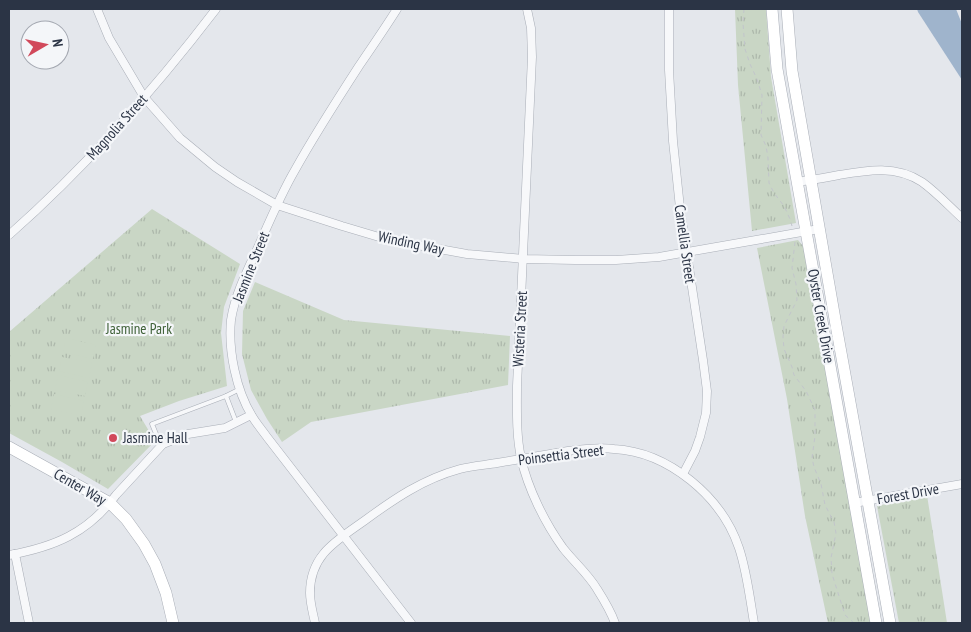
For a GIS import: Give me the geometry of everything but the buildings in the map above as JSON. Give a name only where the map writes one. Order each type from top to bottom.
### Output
[{"type":"main road","name":"Oyster Creek Drive","points":[[772,9],[777,68],[876,623]]},
{"type":"main road","name":"Oyster Creek Drive","points":[[787,9],[792,71],[890,623]]},
{"type":"main road","name":"Center Way","points":[[9,447],[110,503],[126,518],[136,531],[155,564],[166,593],[173,623]]},
{"type":"street","name":"Winding Way","points":[[97,9],[109,38],[144,97],[180,138],[237,182],[277,205],[299,213],[389,240],[467,254],[524,259],[616,260],[659,257],[819,230]]},
{"type":"street","name":"Magnolia Street","points":[[9,235],[85,163],[144,97],[216,9]]},
{"type":"street","name":"Jasmine Street","points":[[396,9],[385,29],[333,106],[295,170],[277,205],[236,300],[231,321],[231,345],[235,372],[251,415],[411,623]]},
{"type":"street","name":"Wisteria Street","points":[[527,9],[531,28],[532,57],[524,259],[518,354],[517,412],[521,459],[539,508],[551,531],[564,550],[597,588],[615,623]]},
{"type":"street","name":"Camellia Street","points":[[669,9],[669,70],[673,141],[680,208],[704,360],[707,391],[706,413],[700,438],[683,474]]},
{"type":"street","points":[[797,182],[879,169],[894,170],[921,182],[962,218]]},
{"type":"street","points":[[29,623],[12,554],[39,548],[68,538],[81,530],[110,503],[163,444],[183,436],[225,428],[251,415]]},
{"type":"street","name":"Poinsettia Street","points":[[315,623],[310,594],[315,565],[324,552],[343,536],[404,493],[432,479],[461,469],[586,449],[614,448],[630,451],[656,460],[683,474],[705,493],[717,508],[729,526],[739,548],[754,623]]},
{"type":"street","name":"Forest Drive","points":[[854,503],[962,484]]},
{"type":"lane","points":[[161,446],[152,424],[240,389]]},
{"type":"lane","points":[[226,396],[236,422]]},
{"type":"path","points":[[744,9],[745,48],[762,94],[761,135],[766,146],[768,158],[768,183],[784,206],[794,234],[795,245],[792,268],[797,300],[784,326],[782,337],[784,349],[794,376],[806,391],[815,410],[815,436],[812,458],[836,533],[831,558],[832,574],[845,615],[854,623]]},
{"type":"green space","points":[[735,9],[766,9],[771,77],[796,223],[752,231],[738,85]]},
{"type":"green space","name":"Jasmine Park","points":[[152,209],[240,264],[224,307],[221,333],[227,386],[140,416],[155,441],[108,489],[9,433],[9,332]]},
{"type":"green space","points":[[798,240],[803,246],[871,623],[828,623],[805,516],[787,399],[757,248]]},
{"type":"green space","points":[[255,282],[344,320],[510,336],[508,385],[311,422],[282,442],[251,390],[242,354],[243,311]]},
{"type":"green space","points":[[66,338],[96,345],[93,359],[63,352]]},
{"type":"green space","points":[[62,357],[92,363],[89,378],[59,371]]},
{"type":"green space","points":[[58,375],[88,382],[85,396],[55,390]]},
{"type":"green space","points":[[54,394],[84,401],[81,415],[51,409]]},
{"type":"green space","points":[[927,495],[947,623],[899,623],[877,506]]},
{"type":"water","points":[[917,9],[956,9],[962,24],[962,80],[918,12]]},
{"type":"place","name":"Jasmine Hall","points":[[113,438]]}]
